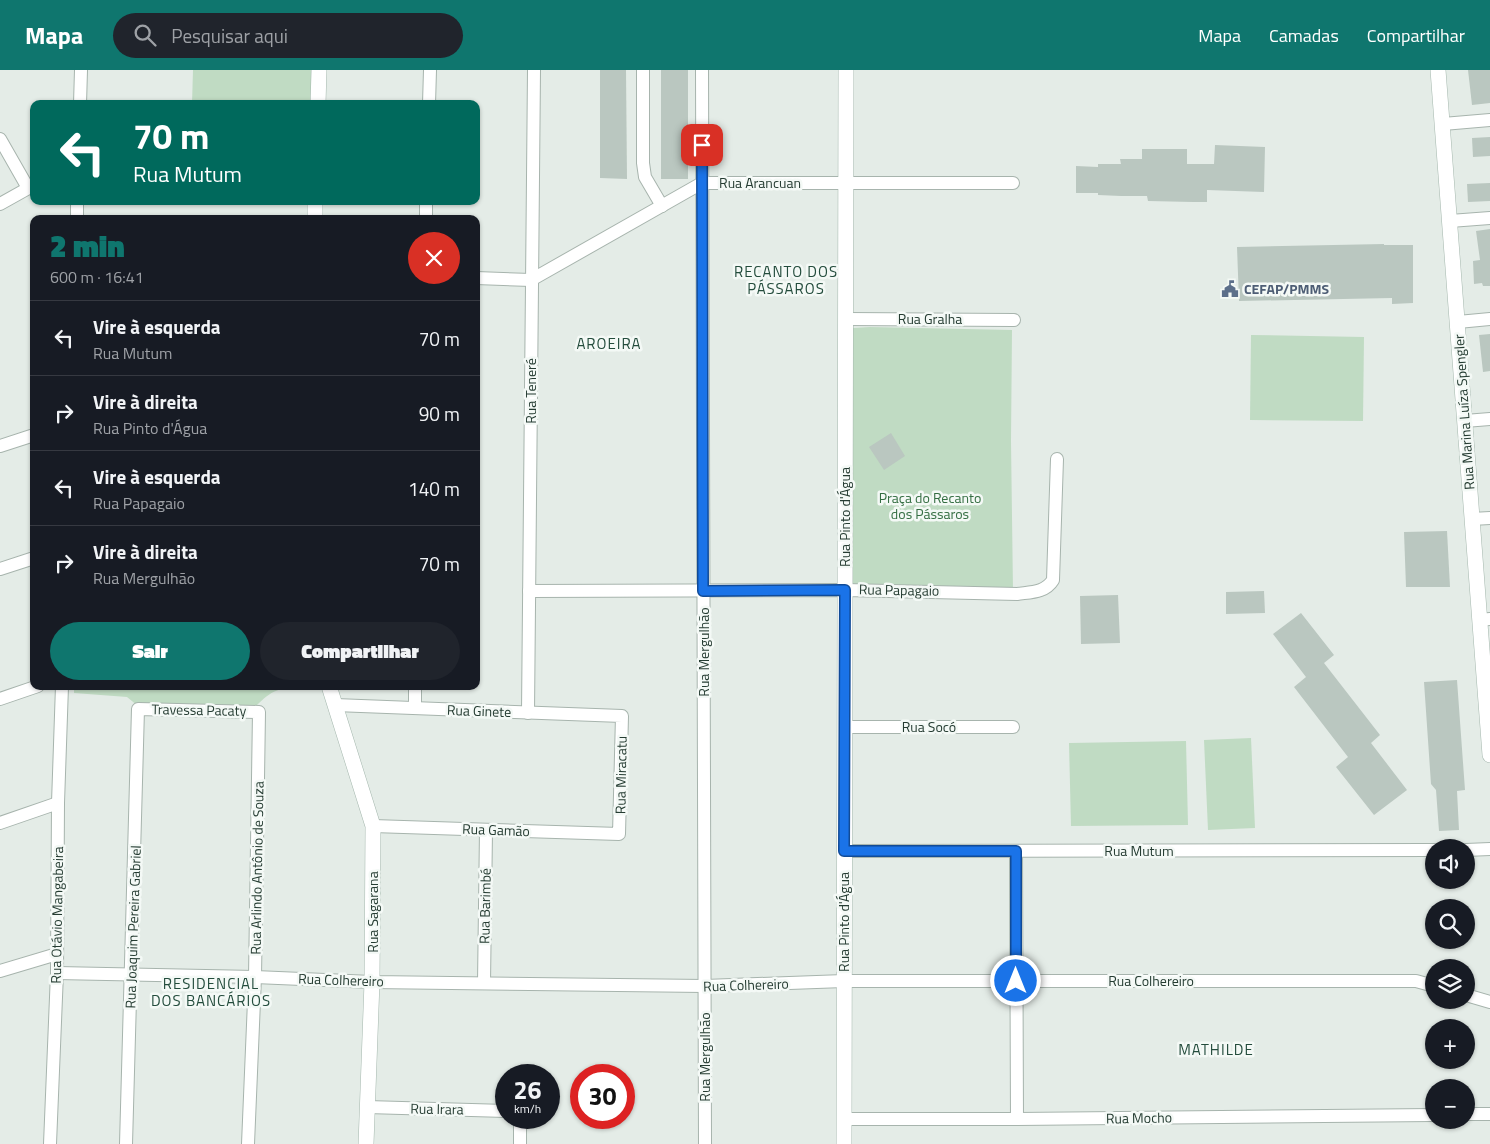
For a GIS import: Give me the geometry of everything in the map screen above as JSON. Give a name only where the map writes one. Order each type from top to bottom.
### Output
[{"type":"street","points":[[80,100],[81,70]]},
{"type":"street","points":[[318,100],[319,70]]},
{"type":"street","points":[[429,100],[430,70]]},
{"type":"street","name":"Rua Teneré","points":[[528,713],[534,70]]},
{"type":"street","points":[[643,70],[643,163],[645,177],[662,206]]},
{"type":"street","name":"Rua Mergulhão","points":[[702,70],[705,1144]]},
{"type":"street","name":"Rua Pinto d'Água","points":[[844,1144],[846,70]]},
{"type":"street","name":"Rua Marina Luíza Spengler","points":[[1438,70],[1472,520],[1485,619],[1490,755]]},
{"type":"street","points":[[1443,124],[1490,120]]},
{"type":"street","points":[[0,139],[30,185]]},
{"type":"street","name":"Rua Arancuan","points":[[532,280],[702,183],[1013,183]]},
{"type":"street","points":[[0,204],[30,188]]},
{"type":"street","points":[[1450,221],[1490,218]]},
{"type":"street","points":[[480,278],[532,280]]},
{"type":"street","name":"Rua Gralha","points":[[846,319],[1014,320]]},
{"type":"street","points":[[1458,322],[1490,319]]},
{"type":"street","points":[[1465,421],[1490,419]]},
{"type":"street","points":[[0,446],[30,436]]},
{"type":"street","name":"Rua Papagaio","points":[[529,591],[845,590],[1017,594],[1040,590],[1048,587],[1053,580],[1057,459]]},
{"type":"street","points":[[1472,520],[1490,518]]},
{"type":"street","points":[[0,569],[30,559]]},
{"type":"street","points":[[0,699],[30,689]]},
{"type":"street","name":"Rua Otávio Mangabeira","points":[[50,1144],[57,973],[58,803],[62,690]]},
{"type":"street","name":"Rua Sagarana","points":[[330,690],[373,826],[372,982],[366,1144]]},
{"type":"street","points":[[415,690],[415,708]]},
{"type":"street","name":"Rua Ginete","points":[[335,705],[622,716]]},
{"type":"street","name":"Travessa Pacaty","points":[[138,709],[259,712]]},
{"type":"street","name":"Rua Joaquim Pereira Gabriel","points":[[126,1144],[138,709]]},
{"type":"street","name":"Rua Arlindo Antônio de Souza","points":[[248,1144],[255,977],[259,712]]},
{"type":"street","name":"Rua Miracatu","points":[[620,834],[622,716]]},
{"type":"street","name":"Rua Socó","points":[[845,727],[1013,727]]},
{"type":"street","points":[[0,822],[58,803]]},
{"type":"street","name":"Rua Gamão","points":[[373,826],[620,834]]},
{"type":"street","name":"Rua Barimbé","points":[[484,983],[486,830]]},
{"type":"street","name":"Rua Mutum","points":[[844,851],[1425,850]]},
{"type":"street","points":[[1475,850],[1490,850]]},
{"type":"street","points":[[1016,851],[1017,1119]]},
{"type":"street","points":[[0,971],[57,954]]},
{"type":"street","name":"Rua Colhereiro","points":[[57,973],[132,973],[372,982],[705,986],[844,981],[1416,981],[1425,984]]},
{"type":"street","points":[[1475,998],[1490,1002]]},
{"type":"street","name":"Rua Irara","points":[[367,1107],[495,1110]]},
{"type":"street","points":[[1475,1114],[1490,1114]]},
{"type":"street","name":"Rua Mocho","points":[[844,1119],[1425,1115]]},
{"type":"street","points":[[520,1129],[520,1144]]},
{"type":"green space","points":[[193,70],[313,70],[312,100],[192,100]]},
{"type":"green space","name":"Praça do Recanto dos Pássaros","points":[[853,328],[1012,330],[1013,591],[847,587]]},
{"type":"green space","points":[[1251,335],[1364,337],[1363,421],[1250,420]]},
{"type":"green space","points":[[74,690],[280,690],[266,697],[254,708],[138,706],[127,697],[74,693]]},
{"type":"green space","points":[[1251,738],[1255,828],[1208,830],[1204,740]]},
{"type":"green space","points":[[1186,741],[1188,825],[1071,826],[1069,743]]},
{"type":"building","points":[[600,70],[626,70],[627,179],[600,178]]},
{"type":"building","points":[[661,70],[688,70],[688,179],[661,179]]},
{"type":"building","points":[[1468,70],[1490,70],[1490,103],[1472,105]]},
{"type":"building","points":[[1490,137],[1490,156],[1473,157],[1472,138]]},
{"type":"building","points":[[1215,145],[1265,147],[1264,192],[1207,190],[1207,202],[1148,201],[1147,196],[1076,193],[1076,166],[1098,167],[1098,164],[1121,164],[1120,159],[1142,159],[1142,149],[1187,149],[1187,164],[1214,164]]},
{"type":"building","points":[[1490,183],[1490,201],[1468,202],[1467,184]]},
{"type":"building","points":[[1490,229],[1490,286],[1483,286],[1482,283],[1474,284],[1473,261],[1480,260],[1476,231]]},
{"type":"building","points":[[1413,245],[1413,303],[1392,304],[1392,298],[1239,301],[1237,247]]},
{"type":"building","points":[[1490,334],[1490,371],[1483,372],[1479,335]]},
{"type":"building","points":[[891,433],[905,456],[884,470],[869,447]]},
{"type":"building","points":[[1447,531],[1450,587],[1406,587],[1404,532]]},
{"type":"building","points":[[1264,591],[1265,613],[1226,614],[1226,592]]},
{"type":"building","points":[[1118,595],[1120,643],[1081,644],[1080,596]]},
{"type":"building","points":[[1301,613],[1334,655],[1324,663],[1380,735],[1371,743],[1407,790],[1374,815],[1336,767],[1348,757],[1294,687],[1306,677],[1273,634]]},
{"type":"building","points":[[1457,680],[1465,790],[1457,791],[1459,830],[1439,831],[1436,790],[1431,784],[1424,682]]},
{"type":"place","name":"CEFAP/PMMS","points":[[1230,289]]},
{"type":"district","name":"RECANTO DOS PÁSSAROS","points":[[786,280]]},
{"type":"district","name":"AROEIRA","points":[[609,344]]},
{"type":"district","name":"RESIDENCIAL DOS BANCÁRIOS","points":[[211,992]]},
{"type":"district","name":"MATHILDE","points":[[1216,1050]]},
{"type":"route","points":[[702,145],[703,591],[845,590],[844,851],[1016,851],[1016,981]]}]
